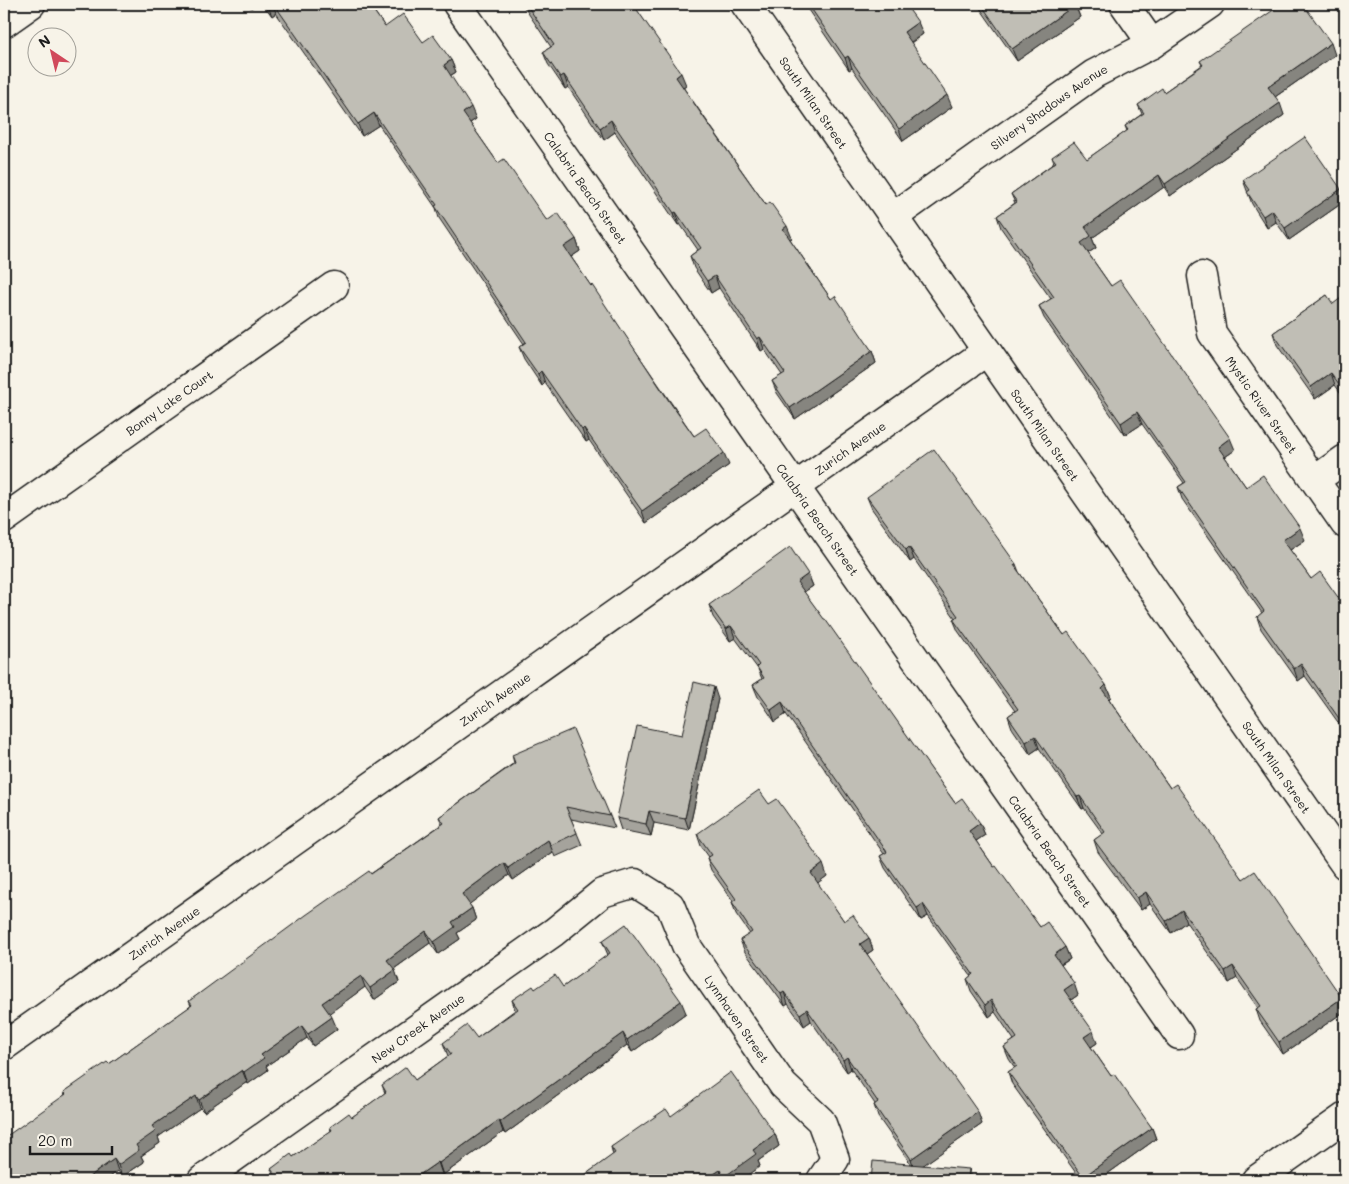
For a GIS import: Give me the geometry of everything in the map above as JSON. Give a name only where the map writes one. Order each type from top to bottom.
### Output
[{"type":"street","points":[[4,23],[31,4]]},
{"type":"street","name":"Calabria Beach Street","points":[[457,4],[1178,1035]]},
{"type":"street","name":"South Milan Street","points":[[745,4],[1345,865]]},
{"type":"street","points":[[1124,4],[1152,44]]},
{"type":"street","name":"Silvery Shadows Avenue","points":[[893,218],[1094,74],[1152,44],[1210,4]]},
{"type":"street","name":"Mystic River Street","points":[[1202,276],[1212,333],[1345,524]]},
{"type":"street","name":"Bonny Lake Court","points":[[4,518],[334,286]]},
{"type":"street","name":"Zurich Avenue","points":[[4,1046],[796,488],[987,351]]},
{"type":"street","points":[[1315,480],[1345,458]]},
{"type":"street","name":"Lynnhaven Street","points":[[635,883],[670,905],[686,945],[783,1085],[821,1121],[828,1169]]},
{"type":"street","name":"New Creek Avenue","points":[[202,1180],[554,932],[602,893],[635,883]]},
{"type":"street","points":[[1256,1180],[1345,1117]]},
{"type":"building","points":[[274,4],[369,4],[385,27],[403,14],[423,42],[433,35],[451,60],[444,65],[471,107],[463,113],[498,163],[504,159],[547,221],[558,213],[576,239],[564,247],[592,285],[669,401],[694,436],[706,428],[724,453],[642,511],[584,428],[582,430],[541,371],[538,374],[519,347],[526,342],[435,206],[437,205],[374,113],[358,124]]},
{"type":"building","points":[[526,4],[633,4],[681,73],[676,77],[702,115],[766,205],[770,202],[787,226],[783,229],[831,299],[835,296],[872,351],[790,408],[772,381],[785,373],[760,337],[757,339],[715,276],[707,281],[690,256],[701,248],[676,212],[674,213],[611,120],[600,128],[564,75],[560,77],[543,52],[554,45]]},
{"type":"building","points":[[808,4],[905,4],[918,22],[904,32],[947,95],[899,129],[848,56],[845,58]]},
{"type":"building","points":[[981,4],[1075,4],[1075,5],[1012,49]]},
{"type":"building","points":[[1282,4],[1303,4],[1331,43],[1268,87],[1280,103],[1165,184],[1159,175],[1085,227],[1091,236],[1081,243],[1111,286],[1120,280],[1230,438],[1218,447],[1246,487],[1263,475],[1300,528],[1283,540],[1311,579],[1320,572],[1345,607],[1345,727],[1301,664],[1294,669],[1257,617],[1264,611],[1178,487],[1186,482],[1137,412],[1121,423],[1039,306],[1054,297],[997,216],[1017,202],[1011,194],[1056,162],[1052,157],[1074,142],[1087,159],[1128,130],[1125,126],[1144,113],[1138,105],[1162,88],[1164,92],[1203,65],[1200,61]]},
{"type":"building","points":[[1305,137],[1341,189],[1285,228],[1272,210],[1263,216],[1247,192],[1250,190],[1243,180]]},
{"type":"building","points":[[1327,295],[1333,304],[1345,295],[1345,380],[1339,384],[1331,373],[1311,387],[1273,333]]},
{"type":"building","points":[[934,449],[1064,635],[1068,632],[1106,685],[1102,689],[1170,788],[1176,784],[1243,879],[1255,871],[1342,998],[1279,1042],[1256,1009],[1261,1006],[1233,966],[1225,971],[1182,910],[1166,921],[1146,892],[1137,898],[1094,840],[1105,832],[1080,796],[1077,797],[1035,736],[1026,742],[1008,716],[1018,709],[953,619],[958,616],[909,547],[906,550],[867,497]]},
{"type":"building","points":[[790,547],[808,574],[797,582],[955,803],[962,798],[980,823],[969,831],[994,867],[996,866],[1040,927],[1047,922],[1065,947],[1054,955],[1074,983],[1064,990],[1093,1031],[1084,1037],[1111,1076],[1114,1074],[1152,1128],[1083,1177],[1008,1072],[1017,1066],[1004,1047],[1017,1038],[991,1000],[985,1005],[967,979],[973,974],[923,904],[917,908],[880,856],[887,852],[782,702],[771,710],[753,685],[764,678],[757,667],[759,665],[731,626],[726,629],[709,605]]},
{"type":"building","points":[[694,682],[714,687],[685,818],[649,811],[646,824],[617,818],[637,726],[682,735]]},
{"type":"building","points":[[573,729],[610,816],[566,807],[577,833],[551,845],[548,840],[508,868],[504,863],[462,894],[472,908],[452,922],[455,927],[434,942],[426,931],[387,960],[395,970],[370,988],[361,976],[322,1003],[332,1017],[308,1034],[302,1026],[261,1055],[264,1058],[244,1072],[242,1070],[199,1100],[196,1096],[152,1126],[156,1131],[136,1145],[139,1150],[118,1165],[114,1159],[85,1180],[4,1180],[4,1138],[66,1094],[64,1092],[107,1062],[109,1064],[192,1005],[189,1001],[306,915],[369,871],[371,874],[444,823],[439,817],[515,763],[512,755]]},
{"type":"building","points":[[759,790],[769,804],[777,799],[823,864],[811,873],[844,921],[853,915],[869,938],[860,944],[978,1112],[911,1159],[874,1105],[878,1102],[847,1057],[843,1060],[807,1009],[800,1014],[784,992],[781,994],[740,940],[752,932],[732,902],[736,899],[707,858],[712,855],[697,834]]},
{"type":"building","points":[[626,924],[681,1001],[627,1040],[623,1033],[500,1122],[499,1120],[412,1180],[274,1180],[278,1178],[271,1169],[291,1154],[293,1157],[332,1130],[330,1127],[349,1113],[352,1117],[386,1092],[382,1085],[406,1067],[415,1080],[451,1054],[443,1043],[467,1025],[477,1038],[518,1009],[512,1000],[533,986],[535,989],[555,975],[563,987],[610,953],[602,941]]},
{"type":"building","points":[[731,1072],[775,1134],[753,1150],[756,1154],[724,1177],[720,1170],[705,1180],[578,1180],[615,1153],[611,1147],[666,1109],[671,1116]]},
{"type":"building","points":[[873,1161],[969,1169],[968,1180],[871,1180]]}]
